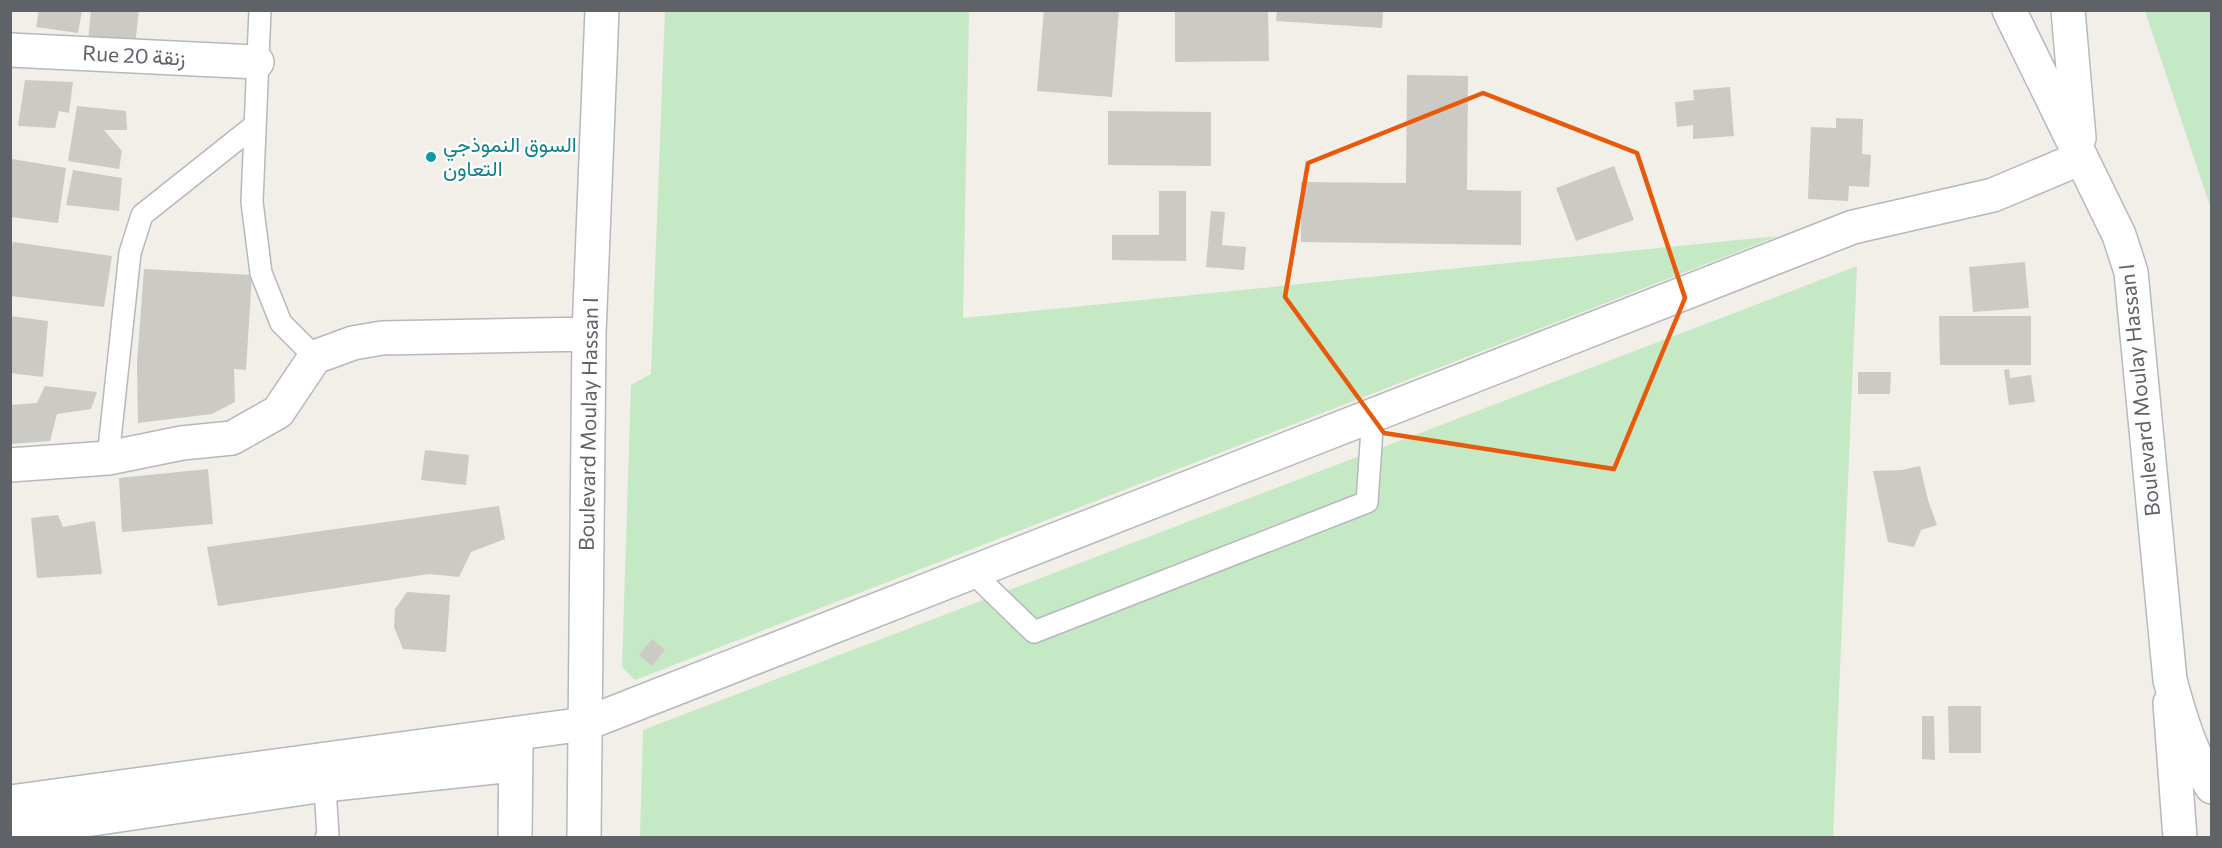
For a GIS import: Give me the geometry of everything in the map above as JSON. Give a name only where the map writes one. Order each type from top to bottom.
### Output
[{"type":"street","name":"Boulevard Moulay Hassan I","points":[[584,837],[589,334],[602,10]]},
{"type":"street","name":"Boulevard Moulay Hassan I","points":[[2009,10],[2120,235],[2131,272],[2170,680],[2183,727],[2202,772],[2211,787]]},
{"type":"street","points":[[10,802],[324,772],[516,749],[585,724],[1853,227],[1993,195],[2081,158],[2068,10]]},
{"type":"street","name":"Rue 20 زنقة","points":[[10,50],[256,62]]},
{"type":"street","points":[[10,465],[108,458],[182,444],[232,438],[278,412],[315,357],[353,343],[382,338],[589,334]]},
{"type":"street","points":[[2165,632],[2180,837]]},
{"type":"street","points":[[515,837],[516,749]]},
{"type":"street","points":[[10,831],[324,772]]},
{"type":"lane","points":[[260,10],[256,62],[252,202],[261,273],[281,323],[315,357]]},
{"type":"lane","points":[[108,458],[130,253],[142,215],[254,126]]},
{"type":"lane","points":[[972,572],[1035,632],[1345,511],[1367,502],[1373,415]]},
{"type":"lane","points":[[324,772],[328,835],[326,837]]},
{"type":"highlighted area","points":[[1483,93],[1637,153],[1685,298],[1614,469],[1384,433],[1285,297],[1308,163]]},
{"type":"green space","points":[[665,11],[969,11],[963,318],[1778,236],[635,680],[622,667],[631,385],[651,374]]},
{"type":"green space","points":[[2145,11],[2211,11],[2211,250],[2210,206]]},
{"type":"green space","points":[[1857,266],[1833,837],[640,838],[643,730]]},
{"type":"building","points":[[39,10],[82,10],[78,33],[36,27]]},
{"type":"building","points":[[91,10],[139,10],[135,45],[88,41]]},
{"type":"building","points":[[1044,10],[1119,10],[1112,97],[1037,91]]},
{"type":"building","points":[[1175,10],[1268,10],[1269,61],[1175,62]]},
{"type":"building","points":[[1277,10],[1383,10],[1382,28],[1276,21]]},
{"type":"building","points":[[1407,75],[1468,76],[1467,190],[1521,191],[1521,245],[1301,242],[1301,182],[1406,183]]},
{"type":"building","points":[[25,80],[73,82],[69,113],[59,111],[55,128],[18,126]]},
{"type":"building","points":[[1730,87],[1734,136],[1693,139],[1693,125],[1677,127],[1675,102],[1694,100],[1693,90]]},
{"type":"building","points":[[77,106],[126,111],[127,130],[104,130],[122,151],[119,169],[68,161]]},
{"type":"building","points":[[1108,111],[1211,112],[1211,166],[1108,165]]},
{"type":"building","points":[[1836,118],[1863,119],[1862,154],[1871,155],[1869,187],[1849,186],[1848,201],[1808,199],[1811,127],[1836,128]]},
{"type":"building","points":[[12,159],[66,168],[58,223],[10,217]]},
{"type":"building","points":[[1614,166],[1634,220],[1576,241],[1556,188]]},
{"type":"building","points":[[73,170],[122,178],[119,211],[66,205]]},
{"type":"building","points":[[1159,191],[1186,191],[1186,261],[1112,260],[1112,235],[1159,235]]},
{"type":"building","points":[[1211,211],[1225,212],[1222,245],[1246,247],[1244,270],[1206,267]]},
{"type":"building","points":[[13,242],[112,256],[104,307],[10,296],[10,253]]},
{"type":"building","points":[[2025,262],[2029,308],[1973,312],[1969,267]]},
{"type":"building","points":[[144,269],[252,275],[246,370],[234,369],[235,402],[212,414],[138,423],[137,363]]},
{"type":"building","points":[[10,316],[48,321],[43,377],[10,373]]},
{"type":"building","points":[[1939,316],[2031,316],[2031,365],[1940,365]]},
{"type":"building","points":[[2009,369],[2010,378],[2031,375],[2035,402],[2009,405],[2004,370]]},
{"type":"building","points":[[1858,372],[1891,372],[1890,394],[1858,394]]},
{"type":"building","points":[[45,386],[97,392],[91,409],[57,414],[50,441],[10,444],[10,405],[37,403]]},
{"type":"building","points":[[425,450],[469,455],[466,485],[421,480]]},
{"type":"building","points":[[1920,466],[1937,525],[1921,530],[1914,547],[1888,542],[1873,471],[1902,470]]},
{"type":"building","points":[[208,469],[213,524],[122,532],[119,478]]},
{"type":"building","points":[[499,506],[505,539],[471,552],[459,577],[429,574],[218,606],[207,547]]},
{"type":"building","points":[[58,515],[63,527],[95,521],[102,574],[37,578],[31,518]]},
{"type":"building","points":[[407,592],[450,595],[446,652],[403,649],[394,627],[395,609]]},
{"type":"building","points":[[652,639],[665,650],[652,666],[639,655]]},
{"type":"building","points":[[1948,706],[1981,706],[1981,753],[1949,753]]},
{"type":"building","points":[[1922,716],[1934,716],[1935,760],[1922,759]]},
{"type":"place","name":"السوق النموذجي التعاون","points":[[431,157]]}]
